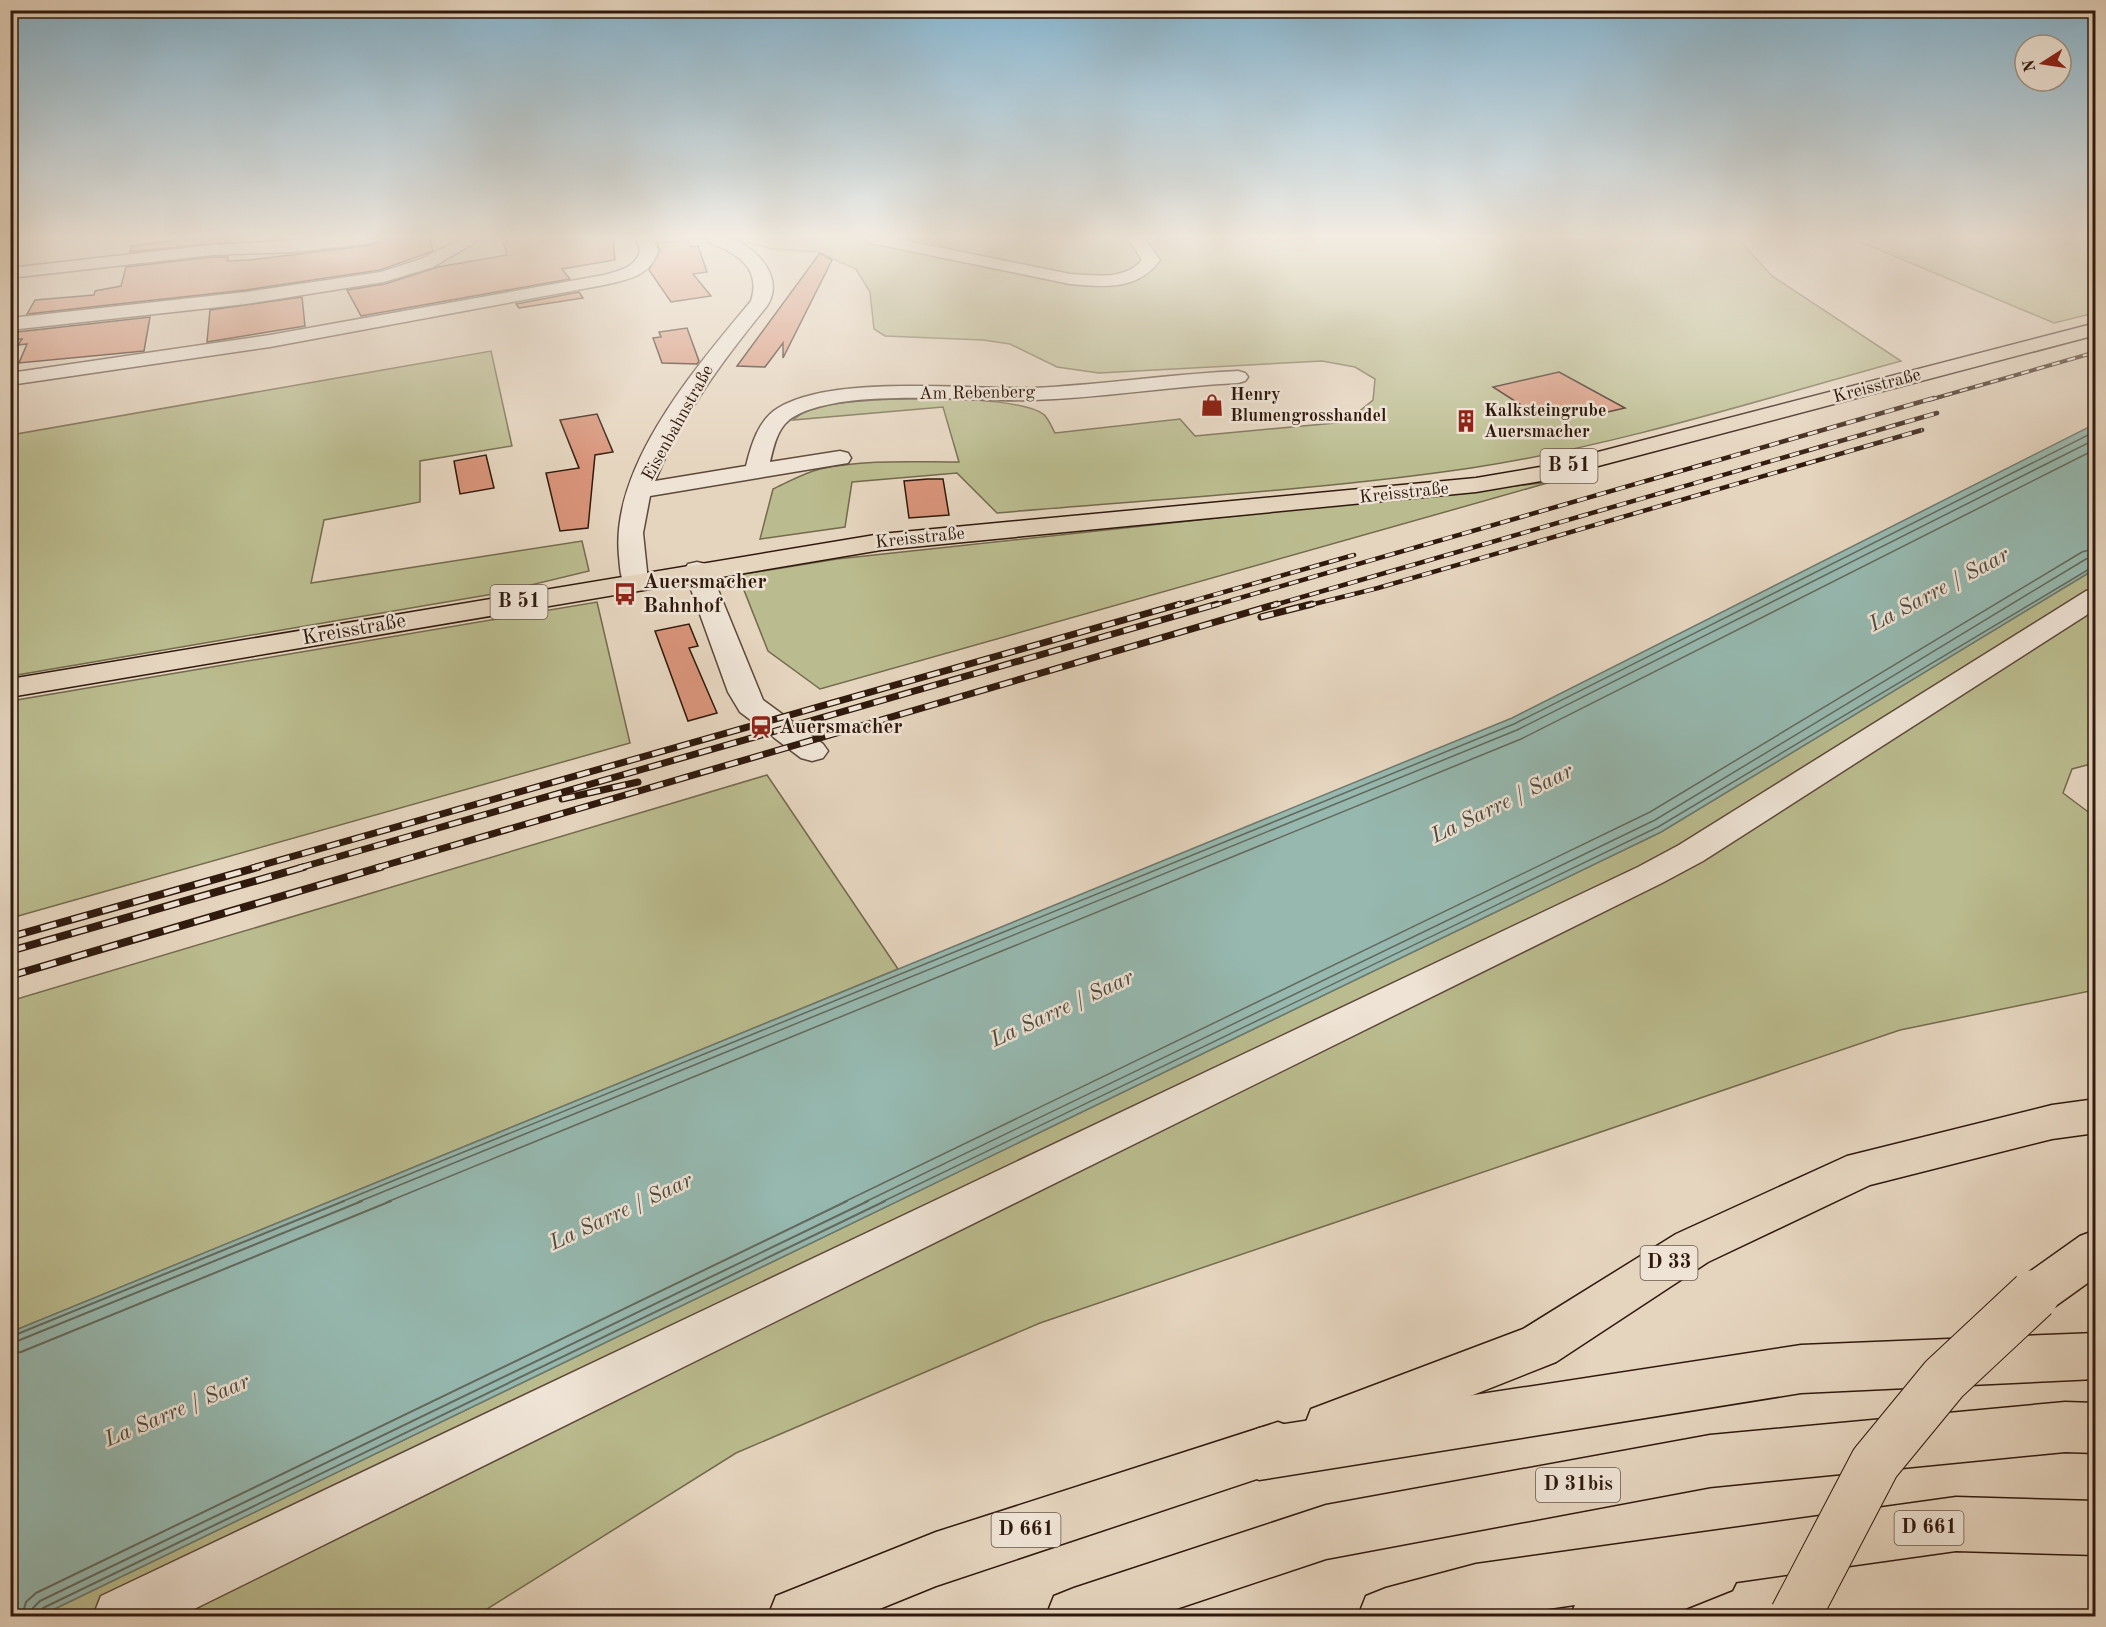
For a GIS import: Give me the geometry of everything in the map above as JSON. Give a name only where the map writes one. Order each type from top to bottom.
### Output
[{"type":"main road","name":"Kreisstraße","points":[[10,688],[697,570],[870,543],[1476,485],[1541,474],[2096,329]]},
{"type":"main road","name":"D 33","points":[[1259,1454],[1539,1346],[1692,1248],[1862,1169],[2052,1122],[2096,1116]]},
{"type":"main road","points":[[1795,1617],[1875,1463],[1944,1379],[2034,1295],[2096,1250]]},
{"type":"main road","points":[[1259,1454],[1801,1369],[2096,1356]]},
{"type":"main road","name":"D 31bis","points":[[1074,1617],[1326,1532],[1721,1460],[2065,1427],[2096,1428]]},
{"type":"main road","name":"D 661","points":[[796,1617],[936,1559],[1259,1454]]},
{"type":"main road","name":"D 661","points":[[1598,1617],[1763,1552],[1956,1524],[2096,1528]]},
{"type":"main road","points":[[1386,1617],[1476,1592],[1763,1552]]},
{"type":"street","points":[[10,324],[101,314]]},
{"type":"street","points":[[10,379],[259,342],[415,314]]},
{"type":"street","name":"Eisenbahnstraße","points":[[635,581],[631,547],[632,518],[649,468],[702,375],[751,314]]},
{"type":"street","name":"Am Rebenberg","points":[[756,471],[765,438],[784,413],[803,404],[875,396],[1034,393],[1181,379],[1238,377]]},
{"type":"street","points":[[641,490],[840,458]]},
{"type":"street","points":[[697,570],[743,692],[751,706],[812,751]]},
{"type":"street","points":[[121,1617],[1650,875],[1691,853],[2096,597]]},
{"type":"green space","points":[[872,314],[1830,314],[1901,361],[1633,435],[1525,459],[1353,483],[997,513],[957,473],[852,482],[845,527],[760,539],[773,489],[808,473],[837,466],[871,462],[959,462],[943,407],[793,420],[808,410],[827,405],[890,399],[965,399],[1026,407],[1045,415],[1055,433],[1180,419],[1195,436],[1346,422],[1373,400],[1375,379],[1355,367],[1322,361],[1099,373],[1057,367],[1010,344],[983,340],[885,336],[874,329]]},
{"type":"green space","points":[[2032,314],[2091,314],[2054,323]]},
{"type":"green space","points":[[491,351],[512,446],[420,461],[420,502],[324,520],[311,583],[582,541],[589,571],[493,594],[11,676],[11,435]]},
{"type":"green space","points":[[1551,482],[820,689],[768,651],[738,575],[837,559]]},
{"type":"green space","points":[[2095,569],[2095,763],[2072,769],[2063,793],[2095,817],[2095,990],[1900,1030],[1040,1323],[736,1453],[476,1616],[40,1616],[1661,832]]},
{"type":"green space","points":[[597,602],[630,743],[11,918],[11,701]]},
{"type":"green space","points":[[767,775],[898,969],[11,1332],[10,1001]]},
{"type":"water","name":"La Sarre / Saar","points":[[2095,424],[2095,569],[1661,832],[40,1616],[11,1616],[11,1332],[1512,718]]},
{"type":"building","points":[[210,314],[304,314],[305,326],[207,342]]},
{"type":"building","points":[[775,314],[805,314],[783,358],[783,343],[765,367],[737,366]]},
{"type":"building","points":[[150,317],[144,351],[19,363],[27,344],[18,345],[22,339],[12,340],[17,332]]},
{"type":"building","points":[[687,328],[699,361],[697,364],[662,363],[653,338],[661,337],[659,332]]},
{"type":"building","points":[[1559,372],[1625,408],[1590,416],[1581,411],[1540,417],[1493,387]]},
{"type":"building","points":[[597,414],[613,452],[595,455],[588,528],[560,531],[546,473],[579,468],[560,420]]},
{"type":"building","points":[[486,455],[494,488],[460,494],[454,461]]},
{"type":"building","points":[[943,479],[949,515],[909,518],[904,481]]},
{"type":"building","points":[[689,624],[698,646],[689,648],[717,713],[688,721],[655,631]]},
{"type":"railway","points":[[1929,400],[2096,352]]},
{"type":"railway","points":[[1212,606],[1934,398]]},
{"type":"railway","points":[[1271,606],[1937,413]]},
{"type":"railway","points":[[1306,606],[1378,588],[1922,430]]},
{"type":"railway","points":[[1175,606],[1354,555]]},
{"type":"railway","points":[[252,868],[1180,604]]},
{"type":"railway","points":[[299,868],[1217,604]]},
{"type":"railway","points":[[376,868],[1277,604]]},
{"type":"railway","points":[[1261,617],[1312,604]]},
{"type":"railway","points":[[562,799],[638,782]]},
{"type":"railway","points":[[10,937],[258,867]]},
{"type":"railway","points":[[10,951],[304,867]]},
{"type":"railway","points":[[10,976],[381,867]]},
{"type":"place","name":"Henry Blumengrosshandel","points":[[1212,405]]},
{"type":"place","name":"Kalksteingrube Auersmacher","points":[[1466,421]]},
{"type":"place","name":"Auersmacher Bahnhof","points":[[625,594]]},
{"type":"place","name":"Auersmacher","points":[[761,727]]}]
